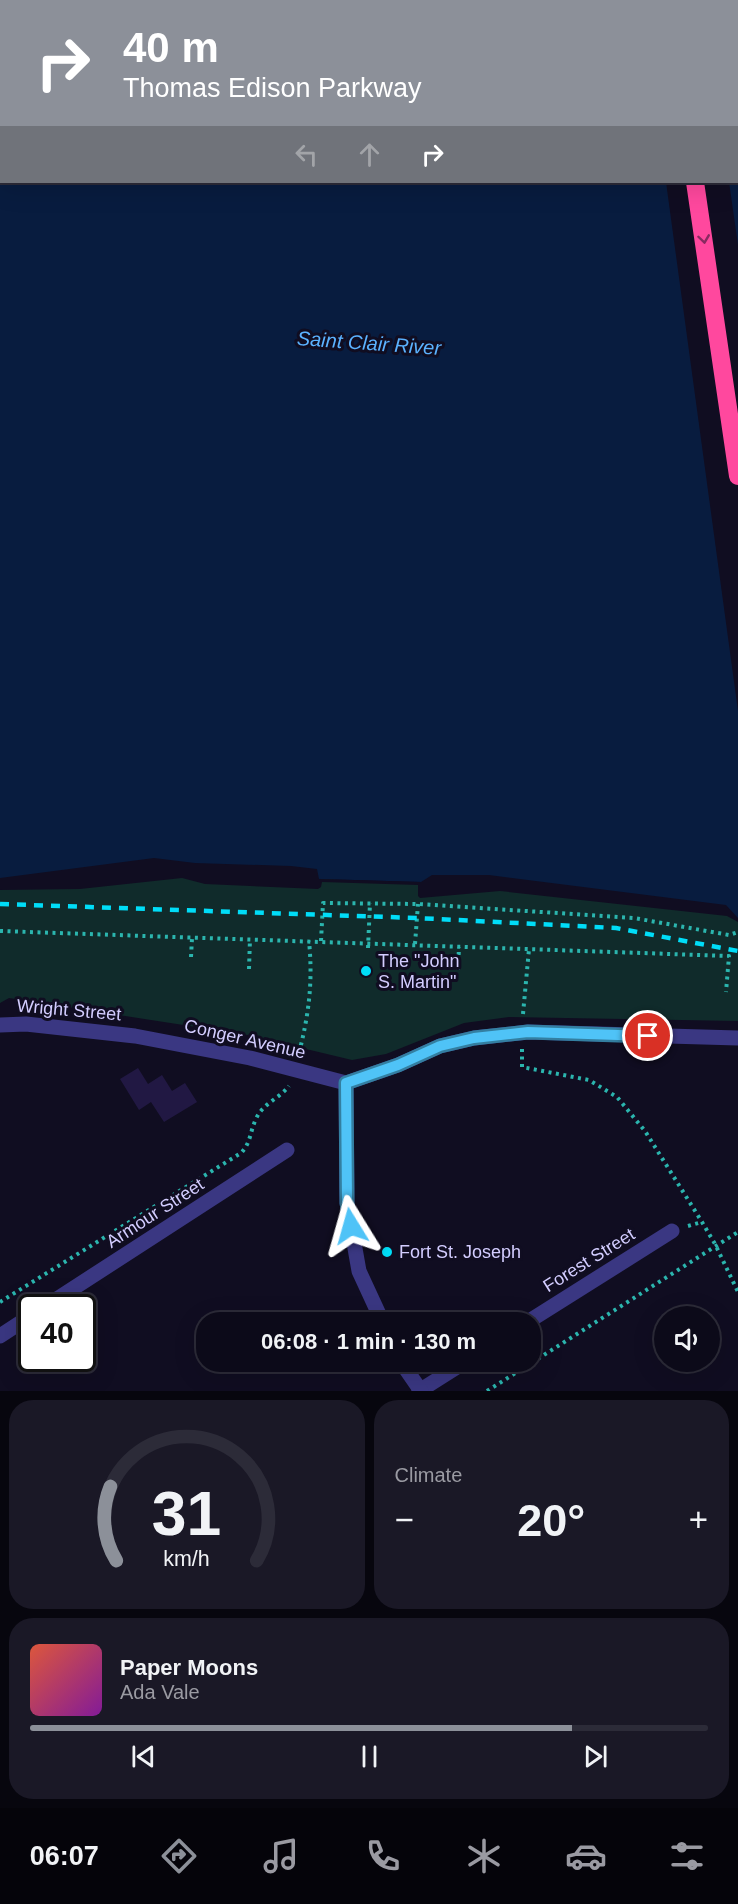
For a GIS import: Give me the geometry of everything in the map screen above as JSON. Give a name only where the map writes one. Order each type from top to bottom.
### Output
[{"type":"highway","points":[[695,183],[738,476]]},
{"type":"street","name":"Wright Street","points":[[0,1025],[27,1024],[135,1036]]},
{"type":"street","points":[[378,1312],[359,1271],[347,1203],[346,1083],[398,1065],[440,1046],[474,1038],[522,1033],[738,1038]]},
{"type":"street","name":"Conger Avenue","points":[[135,1036],[250,1058],[346,1083]]},
{"type":"street","name":"Armour Street","points":[[65,1294],[287,1150]]},
{"type":"street","name":"Forest Street","points":[[541,1314],[672,1231]]},
{"type":"street","points":[[0,1336],[18,1324]]},
{"type":"street","points":[[408,1372],[420,1391],[449,1372]]},
{"type":"path","points":[[321,941],[323,903],[418,904],[634,918],[729,935],[738,932]]},
{"type":"path","points":[[368,945],[370,903]]},
{"type":"path","points":[[415,944],[418,904]]},
{"type":"path","points":[[0,931],[729,956],[726,992]]},
{"type":"path","points":[[191,957],[192,938]]},
{"type":"path","points":[[249,969],[250,939]]},
{"type":"path","points":[[0,1302],[248,1147],[256,1118],[265,1107],[289,1088],[295,1069],[308,1016],[311,960],[309,941]]},
{"type":"path","points":[[458,970],[459,947]]},
{"type":"path","points":[[529,949],[522,1033],[522,1067],[589,1080],[617,1097],[645,1131],[716,1246],[738,1292]]},
{"type":"path","points":[[486,1391],[738,1232]]},
{"type":"green space","points":[[182,875],[500,888],[728,913],[738,919],[738,1021],[509,1017],[464,1023],[386,1054],[352,1060],[248,1035],[9,998],[0,1003],[0,887]]},
{"type":"water","name":"Saint Clair River","points":[[0,183],[738,183],[738,919],[728,913],[421,882],[182,875],[0,887]]},
{"type":"pier","points":[[666,183],[729,183],[738,245],[738,711]]},
{"type":"pier","points":[[154,858],[195,863],[317,869],[319,879],[421,882],[432,875],[489,875],[726,905],[738,918],[738,922],[727,916],[500,891],[420,898],[418,885],[322,882],[318,889],[205,884],[182,878],[80,889],[0,890],[0,878]]},
{"type":"building","points":[[138,1068],[148,1084],[162,1075],[172,1091],[185,1083],[197,1102],[164,1122],[151,1102],[139,1110],[120,1079]]},
{"type":"railway","points":[[0,904],[417,918],[616,928],[738,951]]},
{"type":"place","name":"The \"John S. Martin\"","points":[[366,971]]},
{"type":"place","name":"Fort St. Joseph","points":[[387,1252]]},
{"type":"route","points":[[351,1226],[347,1203],[346,1083],[398,1065],[440,1046],[474,1038],[528,1032],[648,1036]]}]
